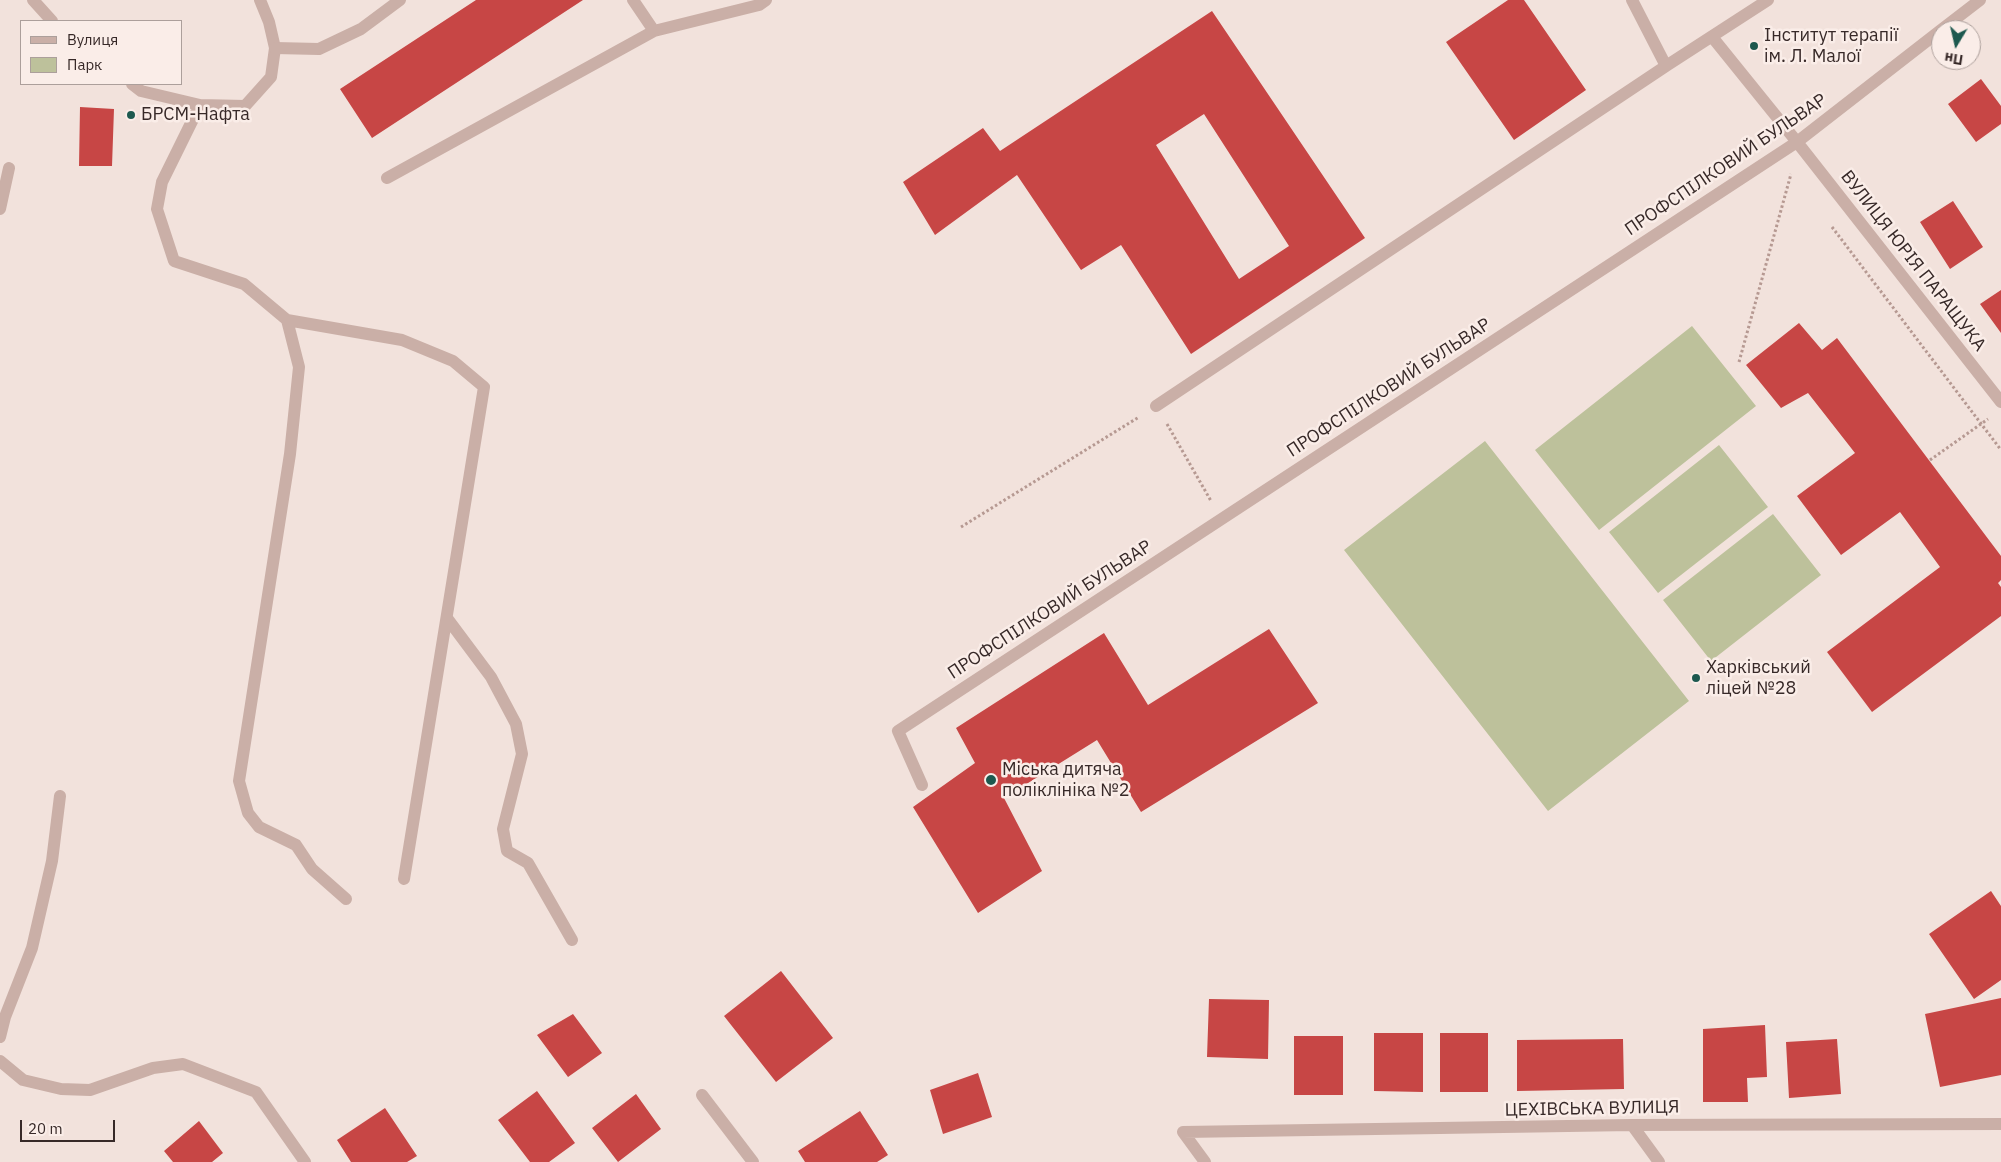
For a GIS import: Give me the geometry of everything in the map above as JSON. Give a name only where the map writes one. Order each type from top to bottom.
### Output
[{"type":"street","points":[[33,0],[51,20]]},
{"type":"street","points":[[133,85],[140,91],[200,105],[245,106],[271,76],[275,48],[269,22],[260,0]]},
{"type":"street","points":[[275,48],[319,50],[361,29],[400,0]]},
{"type":"street","points":[[633,0],[654,31]]},
{"type":"street","points":[[387,178],[654,31],[759,5],[766,0]]},
{"type":"street","points":[[1632,0],[1666,66]]},
{"type":"street","points":[[1156,406],[1768,0]]},
{"type":"street","name":"ПРОФСПІЛКОВИЙ БУЛЬВАР","points":[[1954,20],[1980,0]]},
{"type":"street","name":"ВУЛИЦЯ ЮРІЯ ПАРАЩУКА","points":[[1712,38],[1797,142],[2001,402]]},
{"type":"street","name":"ПРОФСПІЛКОВИЙ БУЛЬВАР","points":[[922,785],[898,731],[1797,142],[1931,38]]},
{"type":"street","points":[[200,105],[162,182],[157,209],[174,260],[244,284],[287,320],[402,340],[453,360],[484,387],[404,879]]},
{"type":"street","points":[[0,209],[8,168]]},
{"type":"street","points":[[287,320],[300,367],[290,454],[239,781],[248,813],[259,827],[296,845],[312,869],[346,899]]},
{"type":"street","points":[[447,618],[491,677],[516,724],[522,754],[503,828],[507,851],[528,863],[572,940]]},
{"type":"street","points":[[0,1037],[5,1017],[32,948],[52,861],[60,796]]},
{"type":"street","points":[[0,1061],[23,1080],[61,1089],[90,1090],[152,1068],[183,1064],[256,1092],[306,1162]]},
{"type":"street","points":[[702,1094],[753,1162]]},
{"type":"street","name":"ЦЕХІВСЬКА ВУЛИЦЯ","points":[[1205,1162],[1183,1132],[1632,1125],[2001,1124]]},
{"type":"street","points":[[1632,1125],[1659,1162]]},
{"type":"path","points":[[1777,155],[1797,181]]},
{"type":"path","points":[[1739,362],[1791,173]]},
{"type":"path","points":[[1827,220],[2001,450]]},
{"type":"path","points":[[961,527],[1156,406],[1221,519]]},
{"type":"path","points":[[1930,460],[1994,414]]},
{"type":"green space","points":[[1692,326],[1756,406],[1599,530],[1535,450]]},
{"type":"green space","points":[[1485,441],[1689,701],[1548,811],[1344,550]]},
{"type":"green space","points":[[1719,445],[1768,507],[1658,593],[1609,532]]},
{"type":"green space","points":[[1773,514],[1821,575],[1711,661],[1663,600]]},
{"type":"building","points":[[476,0],[583,0],[372,138],[340,89]]},
{"type":"building","points":[[1508,0],[1524,0],[1586,90],[1514,140],[1446,42]]},
{"type":"building","points":[[1212,11],[1365,238],[1191,354],[1121,245],[1081,270],[1017,175],[935,235],[903,182],[983,128],[1000,151]],"holes":[[[1204,114],[1289,246],[1239,279],[1156,145]]]},
{"type":"building","points":[[1981,79],[2001,106],[2001,124],[1976,142],[1948,104]]},
{"type":"building","points":[[80,107],[114,109],[112,166],[79,166]]},
{"type":"building","points":[[1953,201],[1983,247],[1950,269],[1920,222]]},
{"type":"building","points":[[2001,290],[2001,333],[1980,304]]},
{"type":"building","points":[[1799,323],[1822,350],[1837,338],[2001,556],[2001,580],[1998,583],[2001,587],[2001,616],[1872,712],[1827,652],[1940,567],[1900,512],[1841,555],[1797,496],[1855,453],[1808,393],[1781,408],[1746,365]]},
{"type":"building","name":"Міська дитяча поліклініка №2","points":[[1269,629],[1318,703],[1141,812],[1097,740],[1004,798],[1042,871],[978,913],[913,807],[975,763],[956,728],[1104,633],[1148,705]]},
{"type":"building","points":[[1991,891],[2001,906],[2001,980],[1974,999],[1929,934]]},
{"type":"building","points":[[781,971],[833,1038],[776,1082],[724,1016]]},
{"type":"building","points":[[2001,998],[2001,1075],[1940,1087],[1925,1014]]},
{"type":"building","points":[[1209,999],[1269,1000],[1268,1059],[1207,1057]]},
{"type":"building","points":[[573,1014],[602,1053],[568,1077],[537,1035]]},
{"type":"building","points":[[1765,1025],[1767,1077],[1747,1078],[1748,1102],[1703,1102],[1703,1029]]},
{"type":"building","points":[[1374,1033],[1423,1033],[1423,1092],[1374,1091]]},
{"type":"building","points":[[1440,1033],[1488,1033],[1488,1092],[1440,1092]]},
{"type":"building","points":[[1294,1036],[1343,1036],[1343,1095],[1294,1095]]},
{"type":"building","points":[[1623,1039],[1624,1089],[1517,1091],[1517,1040]]},
{"type":"building","points":[[1837,1039],[1841,1094],[1789,1098],[1786,1042]]},
{"type":"building","points":[[978,1073],[992,1117],[943,1134],[930,1090]]},
{"type":"building","points":[[537,1091],[575,1143],[549,1162],[530,1162],[498,1120]]},
{"type":"building","points":[[636,1094],[661,1129],[618,1162],[592,1128]]},
{"type":"building","points":[[385,1108],[417,1156],[407,1162],[351,1162],[337,1140]]},
{"type":"building","points":[[860,1111],[888,1155],[877,1162],[805,1162],[798,1151]]},
{"type":"building","points":[[199,1121],[223,1153],[212,1162],[173,1162],[164,1151]]},
{"type":"place","name":"Інститут терапії ім. Л. Малої","points":[[1754,46]]},
{"type":"place","name":"БРСМ-Нафта","points":[[131,115]]},
{"type":"place","name":"Харківський ліцей №28","points":[[1696,678]]},
{"type":"place","name":"Міська дитяча поліклініка №2","points":[[991,780]]}]
